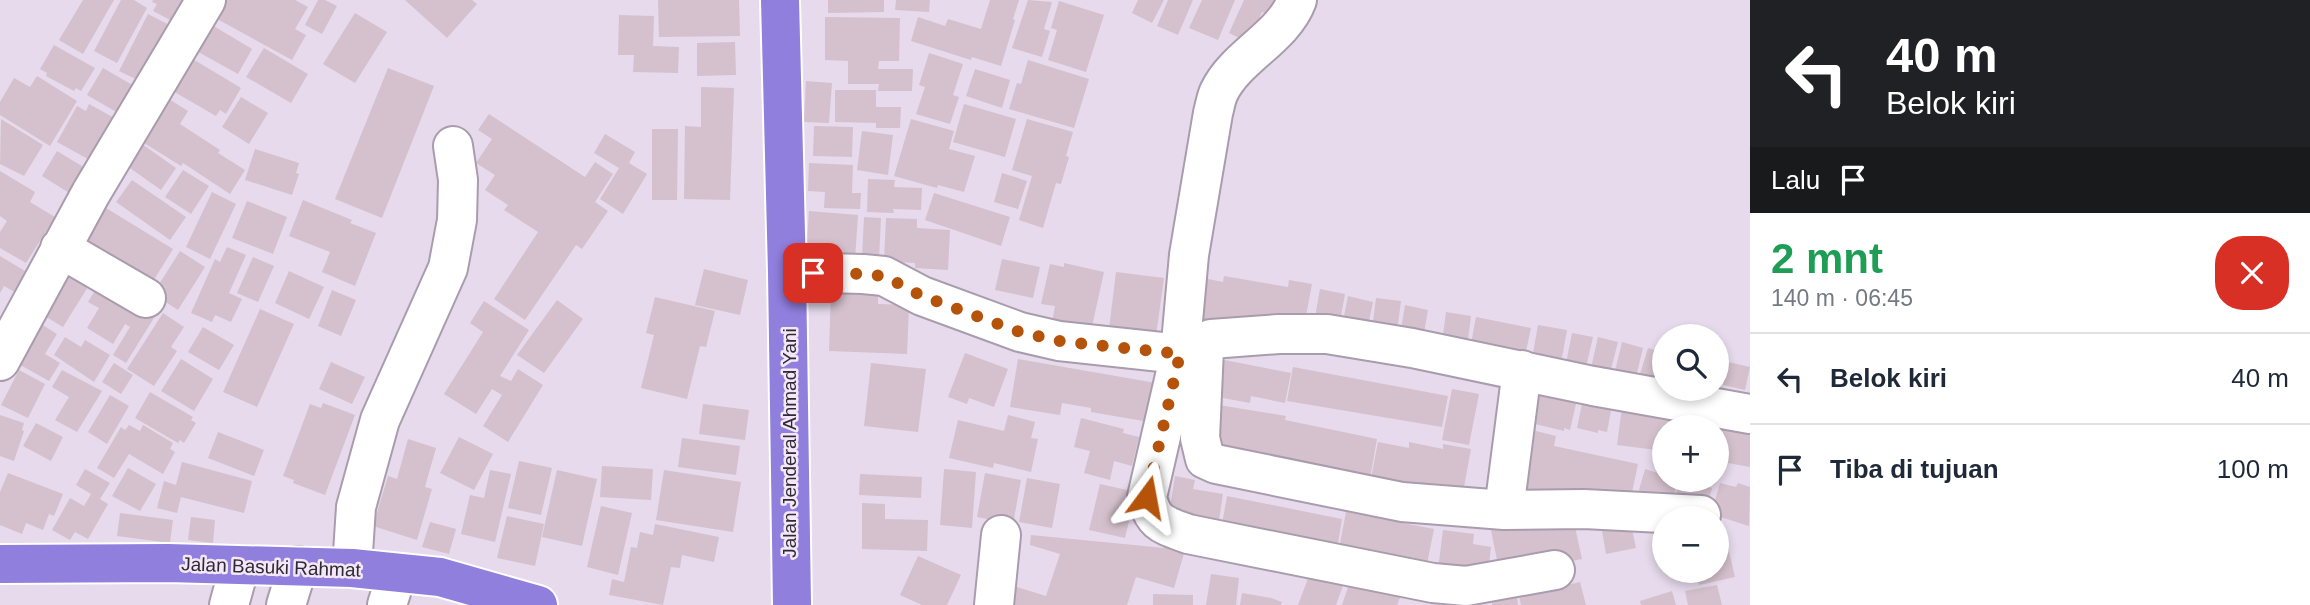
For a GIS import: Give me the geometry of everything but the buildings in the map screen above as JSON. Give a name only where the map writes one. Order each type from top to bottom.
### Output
[{"type":"highway","name":"Jalan Jenderal Ahmad Yani","points":[[780,0],[787,272],[788,601]]},
{"type":"highway","name":"Jalan Basuki Rahmat","points":[[0,564],[352,568],[392,589],[440,577],[538,605]]},
{"type":"street","points":[[0,361],[60,248],[206,0]]},
{"type":"street","points":[[1297,0],[1287,18],[1234,71],[1220,91],[1213,113],[1189,255],[1192,351],[1200,438],[1205,459],[1216,464],[1402,502],[1504,510],[1584,509],[1652,512]]},
{"type":"street","points":[[352,568],[356,507],[380,420],[448,268],[457,220],[458,180],[453,146]]},
{"type":"street","points":[[60,248],[146,299]]},
{"type":"street","points":[[787,272],[884,276],[922,296],[1020,332],[1059,341],[1192,351],[1211,339],[1327,334],[1750,414]]},
{"type":"street","points":[[1192,351],[1147,497],[1150,511],[1159,523],[1188,534],[1433,583],[1466,586],[1555,570]]},
{"type":"street","points":[[1504,510],[1522,370]]},
{"type":"street","points":[[994,605],[1001,535]]},
{"type":"street","points":[[229,605],[240,565]]},
{"type":"street","points":[[286,605],[298,566]]},
{"type":"route","points":[[813,273],[884,276],[922,296],[1020,332],[1059,341],[1180,354],[1147,497]]}]
